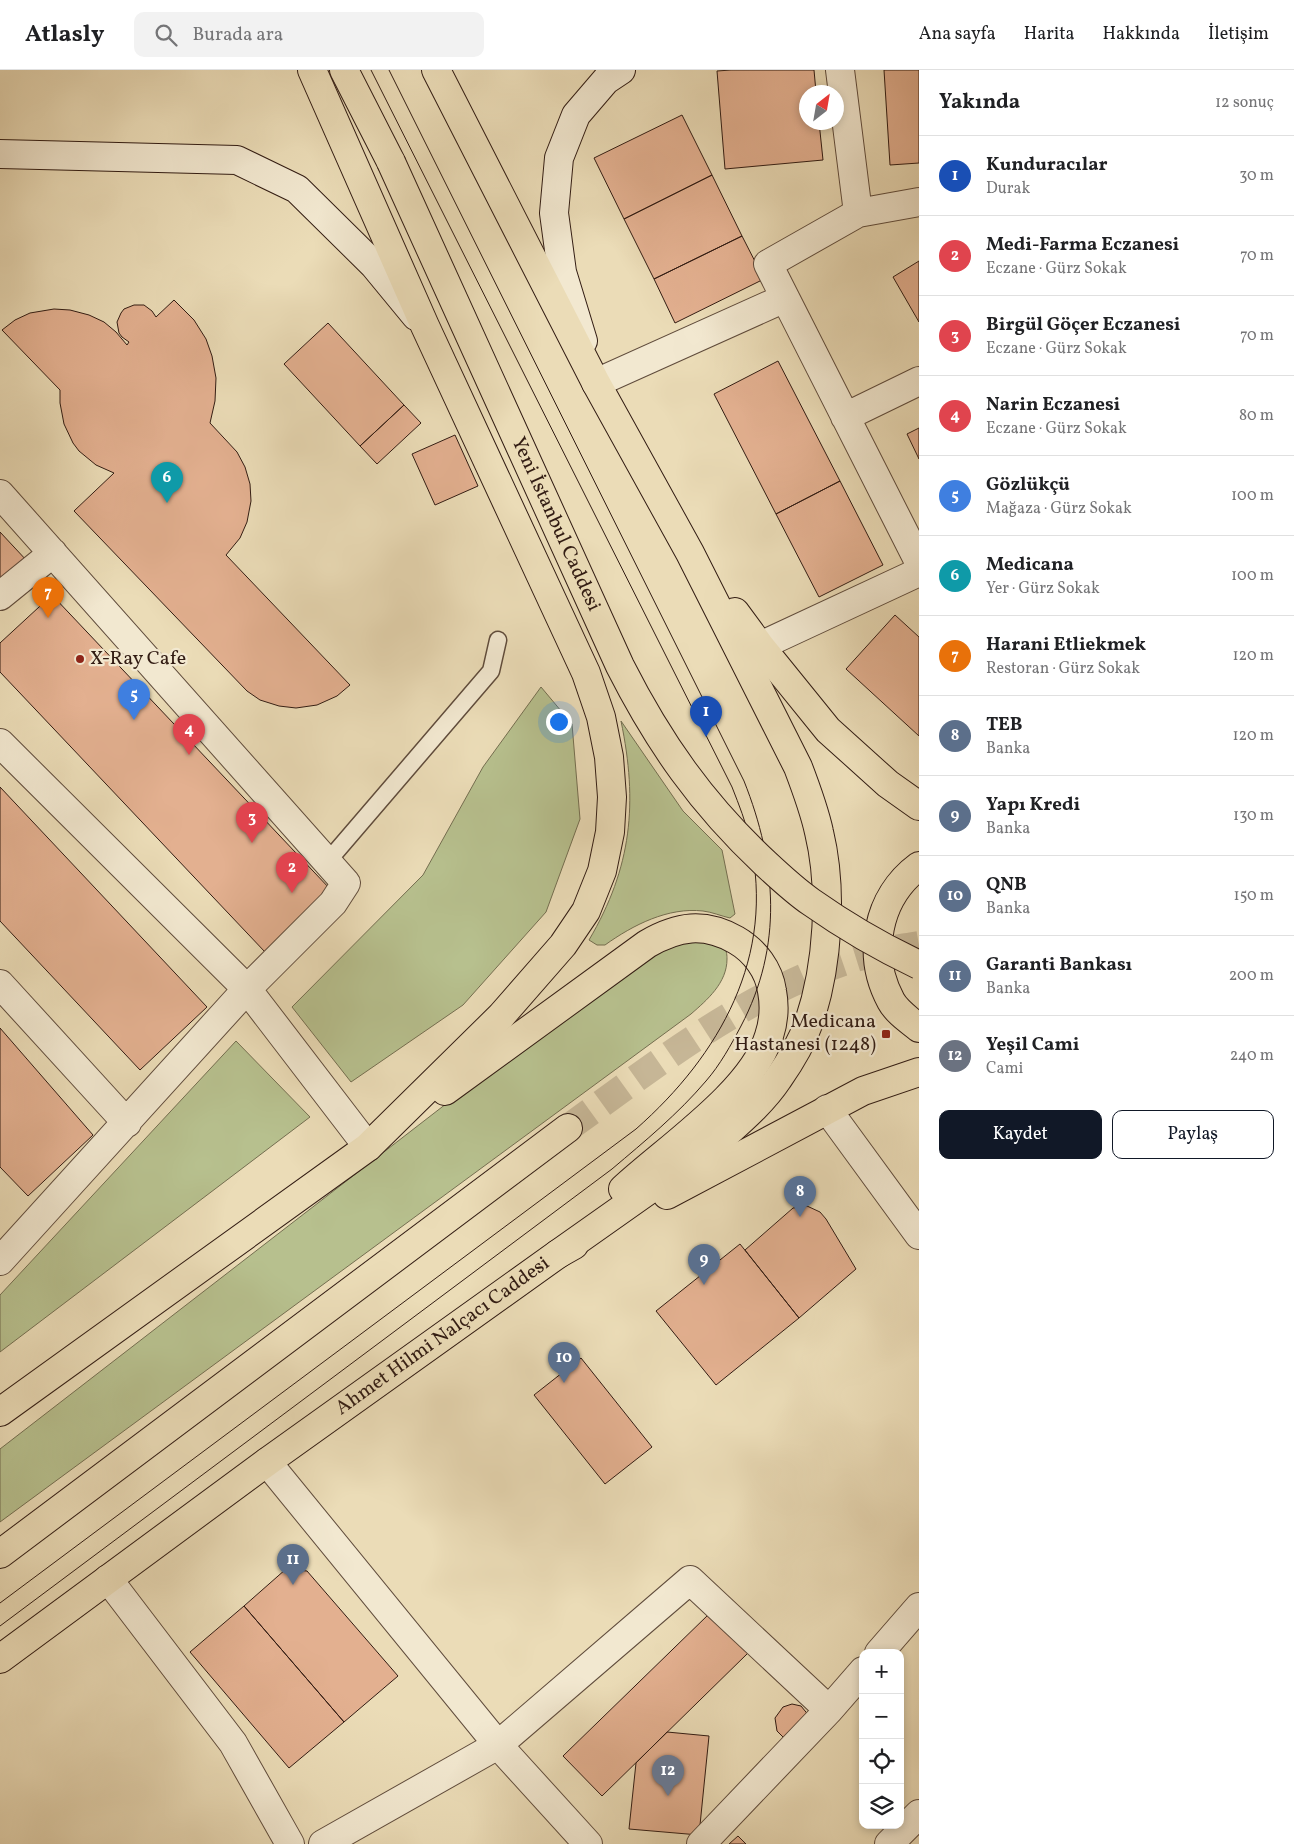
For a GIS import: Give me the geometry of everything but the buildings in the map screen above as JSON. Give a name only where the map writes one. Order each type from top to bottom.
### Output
[{"type":"main road","points":[[312,70],[425,326],[586,673],[601,717],[610,757],[612,797],[610,832],[602,871],[586,911],[563,945],[501,1016],[368,1147]]},
{"type":"main road","name":"Yeni İstanbul Caddesi","points":[[344,70],[391,162],[620,666],[642,710],[666,748],[687,778],[722,820],[783,879],[810,902],[843,923],[870,940],[919,965]]},
{"type":"main road","points":[[436,70],[596,384],[690,553],[798,767],[811,799],[820,832],[825,865],[824,940],[816,996],[808,1023],[797,1049],[778,1080],[739,1123],[718,1141],[558,1254]]},
{"type":"main road","points":[[690,553],[760,646],[828,730],[888,784],[919,806]]},
{"type":"main road","points":[[919,866],[901,883],[883,912],[879,930],[878,949],[880,967],[891,1002],[903,1016],[919,1028]]},
{"type":"main road","points":[[0,1412],[647,944],[664,934],[682,928],[702,928],[722,933],[738,941],[751,951],[764,966],[772,986],[774,1019],[762,1053],[742,1081],[719,1106],[626,1186],[558,1254]]},
{"type":"main road","name":"Ahmet Hilmi Nalçacı Caddesi","points":[[0,1659],[267,1462],[558,1254],[827,1109],[863,1091],[919,1072]]},
{"type":"main road","points":[[0,1554],[568,1128]]},
{"type":"street","points":[[620,70],[606,80],[576,115],[559,158],[554,213],[562,272],[596,384],[785,298]]},
{"type":"street","points":[[840,70],[858,213]]},
{"type":"street","points":[[0,154],[237,160],[297,189],[374,265],[425,326]]},
{"type":"street","points":[[919,202],[858,213],[768,264],[919,562]]},
{"type":"street","points":[[845,417],[919,381]]},
{"type":"street","points":[[0,494],[346,883],[332,903],[248,989],[127,1123],[3,1253]]},
{"type":"street","points":[[0,596],[53,553]]},
{"type":"street","points":[[760,646],[919,572]]},
{"type":"street","points":[[0,743],[248,989],[368,1147]]},
{"type":"street","points":[[0,984],[127,1123]]},
{"type":"street","points":[[827,1109],[919,1234]]},
{"type":"street","points":[[267,1462],[498,1745],[588,1844]]},
{"type":"street","points":[[108,1579],[234,1743],[290,1844]]},
{"type":"street","points":[[323,1844],[498,1745],[690,1580],[829,1710]]},
{"type":"street","points":[[882,1649],[919,1607]]},
{"type":"street","points":[[701,1844],[829,1710],[859,1676]]},
{"type":"street","points":[[889,1844],[919,1814]]},
{"type":"lane","points":[[328,862],[490,671],[498,640]]},
{"type":"green space","points":[[541,687],[572,724],[580,819],[546,912],[463,1005],[351,1082],[292,1007],[423,875],[483,767]]},
{"type":"green space","points":[[621,721],[683,811],[722,850],[735,914],[730,918],[703,911],[677,912],[651,919],[639,924],[605,945],[597,945],[589,940],[615,887],[628,834],[629,780]]},
{"type":"green space","points":[[710,941],[725,949],[727,956],[724,976],[715,990],[691,1014],[0,1522],[0,1449],[464,1090],[665,944]]},
{"type":"green space","points":[[236,1041],[310,1117],[0,1352],[0,1295]]},
{"type":"tunnel","points":[[568,1128],[710,1028],[785,986],[825,969],[866,955],[919,945]]},
{"type":"tram line","points":[[0,1603],[636,1129],[666,1100],[693,1069],[716,1036],[734,1000],[748,963],[755,924],[756,883],[750,841],[732,787],[371,70]]},
{"type":"tram line","points":[[0,1626],[612,1169],[649,1138],[695,1093],[721,1062],[755,996],[764,966],[771,905],[769,874],[755,812],[744,781],[389,70]]},
{"type":"place","name":"Medicana","points":[[167,503]]},
{"type":"place","name":"Harani Etliekmek","points":[[48,618]]},
{"type":"place","name":"X-Ray Cafe","points":[[80,659]]},
{"type":"place","name":"Gözlükçü","points":[[134,720]]},
{"type":"place","name":"Kunduracılar","points":[[706,737]]},
{"type":"place","name":"Narin Eczanesi","points":[[189,755]]},
{"type":"place","name":"Birgül Göçer Eczanesi","points":[[252,843]]},
{"type":"place","name":"Medi-Farma Eczanesi","points":[[292,893]]},
{"type":"place","name":"Medicana Hastanesi (1248)","points":[[886,1034]]},
{"type":"place","name":"TEB","points":[[800,1217]]},
{"type":"place","name":"Yapı Kredi","points":[[704,1285]]},
{"type":"place","name":"QNB","points":[[564,1383]]},
{"type":"place","name":"Garanti Bankası","points":[[293,1585]]},
{"type":"place","name":"Yeşil Cami","points":[[668,1796]]}]
